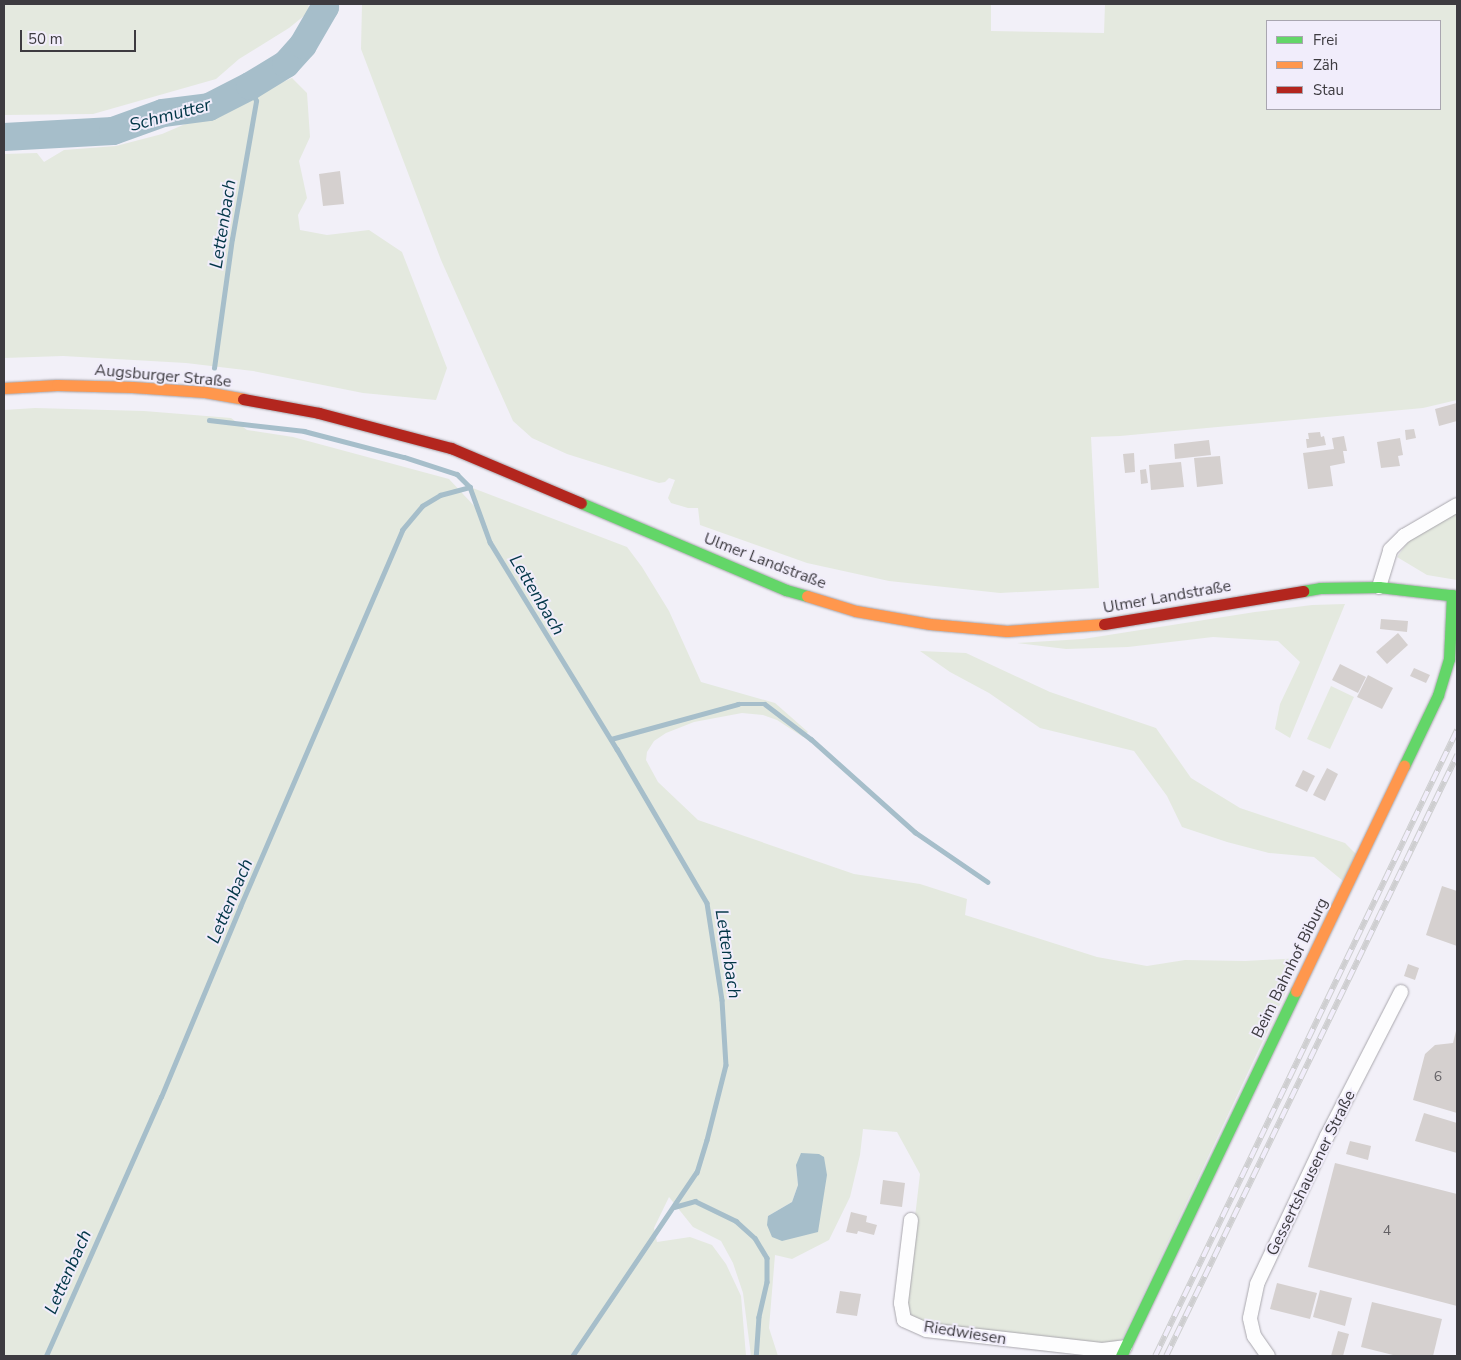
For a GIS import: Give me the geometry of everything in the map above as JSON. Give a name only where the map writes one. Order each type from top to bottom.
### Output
[{"type":"main road","name":"Augsburger Straße","points":[[4,388],[57,385],[204,392],[319,413]]},
{"type":"main road","name":"Ulmer Landstraße","points":[[319,413],[451,448],[786,590],[856,611],[930,624],[1007,631],[1099,625],[1165,616],[1294,591],[1320,588],[1379,587],[1455,595]]},
{"type":"main road","name":"Beim Bahnhof Biburg","points":[[1123,1351],[1438,696],[1449,659],[1455,595]]},
{"type":"street","points":[[1379,587],[1390,550],[1404,536],[1457,505]]},
{"type":"street","name":"Gessertshausener Straße","points":[[1268,1356],[1254,1336],[1250,1318],[1257,1284],[1327,1136],[1401,992]]},
{"type":"street","name":"Riedwiesen","points":[[911,1220],[901,1303],[904,1320],[926,1330],[1123,1351]]},
{"type":"shaded area","points":[[4,4],[308,4],[310,11],[289,28],[239,59],[216,79],[93,114],[4,115]]},
{"type":"shaded area","points":[[362,4],[991,4],[991,31],[1104,33],[1105,4],[1457,4],[1457,400],[1423,408],[1120,436],[1091,437],[1099,588],[1000,593],[889,581],[807,563],[700,525],[698,508],[688,508],[671,503],[668,498],[675,480],[669,478],[665,482],[659,483],[567,454],[532,438],[513,421],[441,260],[361,49]]},
{"type":"shaded area","points":[[292,78],[307,93],[310,137],[299,161],[307,198],[298,215],[300,230],[327,235],[369,230],[402,252],[447,368],[436,400],[363,393],[253,371],[186,363],[63,356],[4,358],[4,154],[37,153],[44,162],[64,150],[116,146],[162,134]]},
{"type":"shaded area","points":[[35,408],[144,411],[231,418],[247,430],[293,437],[449,479],[477,509],[470,487],[627,547],[642,567],[669,611],[701,682],[775,703],[808,732],[803,737],[777,720],[763,715],[742,713],[694,722],[666,733],[654,741],[647,752],[646,760],[658,782],[698,820],[854,874],[920,884],[967,899],[965,915],[1097,957],[1147,966],[1185,960],[1245,961],[1302,958],[1122,1339],[1111,1343],[1070,1343],[934,1327],[918,1321],[908,1313],[906,1295],[920,1174],[897,1132],[863,1129],[860,1155],[850,1197],[829,1240],[792,1259],[775,1255],[769,1328],[778,1356],[751,1356],[743,1293],[733,1263],[721,1241],[693,1227],[669,1197],[654,1228],[657,1242],[690,1237],[712,1245],[726,1264],[741,1296],[746,1356],[4,1356],[4,410]],"holes":[[[796,1165],[818,1232],[768,1216],[792,1202],[798,1185]]]},
{"type":"shaded area","points":[[1457,512],[1457,580],[1427,575],[1397,557],[1410,539]]},
{"type":"shaded area","points":[[1345,604],[1290,738],[1275,729],[1280,704],[1300,662],[1278,641],[1213,637],[1128,647],[1066,649],[1017,643],[1083,639],[1255,612],[1312,605]]},
{"type":"shaded area","points":[[920,651],[966,653],[1050,692],[1156,728],[1191,778],[1240,808],[1345,843],[1356,854],[1343,881],[1314,857],[1269,853],[1182,827],[1167,796],[1134,751],[1040,728],[989,693],[950,672]]},
{"type":"shaded area","points":[[1331,686],[1354,697],[1330,749],[1307,739]]},
{"type":"water","points":[[801,1153],[819,1154],[824,1157],[827,1175],[818,1232],[782,1241],[772,1237],[767,1225],[768,1216],[792,1202],[798,1185],[796,1165]]},
{"type":"building","points":[[340,171],[344,204],[323,206],[319,174]]},
{"type":"building","points":[[1457,403],[1457,421],[1439,426],[1435,409]]},
{"type":"building","points":[[1414,429],[1416,438],[1406,440],[1405,430]]},
{"type":"building","points":[[1320,432],[1321,437],[1324,436],[1326,445],[1307,448],[1306,439],[1309,439],[1308,433]]},
{"type":"building","points":[[1344,436],[1347,451],[1343,451],[1345,463],[1330,466],[1333,486],[1308,489],[1303,453],[1334,449],[1332,438]]},
{"type":"building","points":[[1400,438],[1403,455],[1398,456],[1400,466],[1381,468],[1377,442]]},
{"type":"building","points":[[1209,440],[1211,455],[1175,459],[1174,444]]},
{"type":"building","points":[[1134,453],[1135,472],[1125,473],[1123,454]]},
{"type":"building","points":[[1220,456],[1223,484],[1197,487],[1194,458]]},
{"type":"building","points":[[1181,462],[1184,487],[1151,490],[1149,465]]},
{"type":"building","points":[[1146,469],[1148,483],[1141,484],[1140,470]]},
{"type":"building","points":[[1381,619],[1408,621],[1407,632],[1380,629]]},
{"type":"building","points":[[1398,633],[1408,645],[1387,664],[1376,652]]},
{"type":"building","points":[[1340,664],[1366,677],[1358,693],[1332,680]]},
{"type":"building","points":[[1414,668],[1430,675],[1426,683],[1410,676]]},
{"type":"building","points":[[1368,675],[1393,688],[1382,709],[1357,697]]},
{"type":"building","points":[[1327,768],[1338,774],[1325,801],[1313,795]]},
{"type":"building","points":[[1303,770],[1315,776],[1307,792],[1295,786]]},
{"type":"building","points":[[1442,886],[1457,891],[1457,946],[1426,935]]},
{"type":"building","points":[[1408,964],[1419,968],[1415,980],[1404,976]]},
{"type":"building","points":[[1457,1027],[1457,1113],[1413,1100],[1425,1054],[1435,1045],[1453,1043]]},
{"type":"building","points":[[1424,1113],[1457,1123],[1457,1153],[1415,1141]]},
{"type":"building","points":[[1350,1141],[1371,1146],[1368,1160],[1346,1154]]},
{"type":"building","points":[[1335,1163],[1457,1194],[1457,1306],[1308,1267]]},
{"type":"building","points":[[883,1180],[905,1183],[902,1207],[880,1204]]},
{"type":"building","points":[[851,1212],[867,1216],[866,1222],[877,1225],[874,1235],[858,1231],[857,1234],[846,1232]]},
{"type":"building","points":[[1277,1283],[1317,1293],[1310,1319],[1270,1309]]},
{"type":"building","points":[[1320,1290],[1352,1298],[1345,1326],[1313,1317]]},
{"type":"building","points":[[840,1291],[861,1294],[857,1316],[836,1313]]},
{"type":"building","points":[[1372,1302],[1442,1319],[1433,1356],[1397,1356],[1361,1347]]},
{"type":"building","points":[[1338,1331],[1349,1334],[1343,1356],[1331,1356]]},
{"type":"waterway","name":"Schmutter","points":[[4,137],[113,131],[163,113],[209,107],[250,86],[286,64],[303,45],[325,7],[324,4]]},
{"type":"waterway","name":"Lettenbach","points":[[214,368],[232,239],[256,101],[250,86]]},
{"type":"waterway","name":"Lettenbach","points":[[209,420],[304,431],[404,457],[457,474],[470,487],[490,542],[617,749],[707,903],[722,1000],[726,1065],[707,1140],[697,1172],[573,1356]]},
{"type":"waterway","name":"Lettenbach","points":[[46,1356],[161,1097],[240,907],[402,530],[422,506],[440,495],[470,487]]},
{"type":"waterway","points":[[611,739],[738,704],[765,704],[811,739],[915,832],[988,882]]},
{"type":"waterway","points":[[674,1207],[695,1201],[736,1221],[755,1238],[767,1258],[767,1282],[759,1317],[756,1356]]},
{"type":"railway","points":[[1155,1356],[1457,730]]},
{"type":"railway","points":[[1166,1356],[1457,755]]},
{"type":"traffic: fast","points":[[581,503],[786,590],[807,596]]},
{"type":"traffic: fast","points":[[1303,591],[1320,588],[1379,587],[1457,596]]},
{"type":"traffic: fast","points":[[1404,766],[1438,695],[1449,659],[1452,595]]},
{"type":"traffic: fast","points":[[1121,1356],[1296,991]]},
{"type":"traffic: slow","points":[[4,388],[57,385],[132,387],[205,392],[243,399]]},
{"type":"traffic: slow","points":[[807,596],[856,611],[930,624],[1007,631],[1104,624]]},
{"type":"traffic: slow","points":[[1296,991],[1404,766]]},
{"type":"traffic: jam","points":[[243,399],[319,413],[451,448],[581,503]]},
{"type":"traffic: jam","points":[[1104,624],[1303,591]]}]
